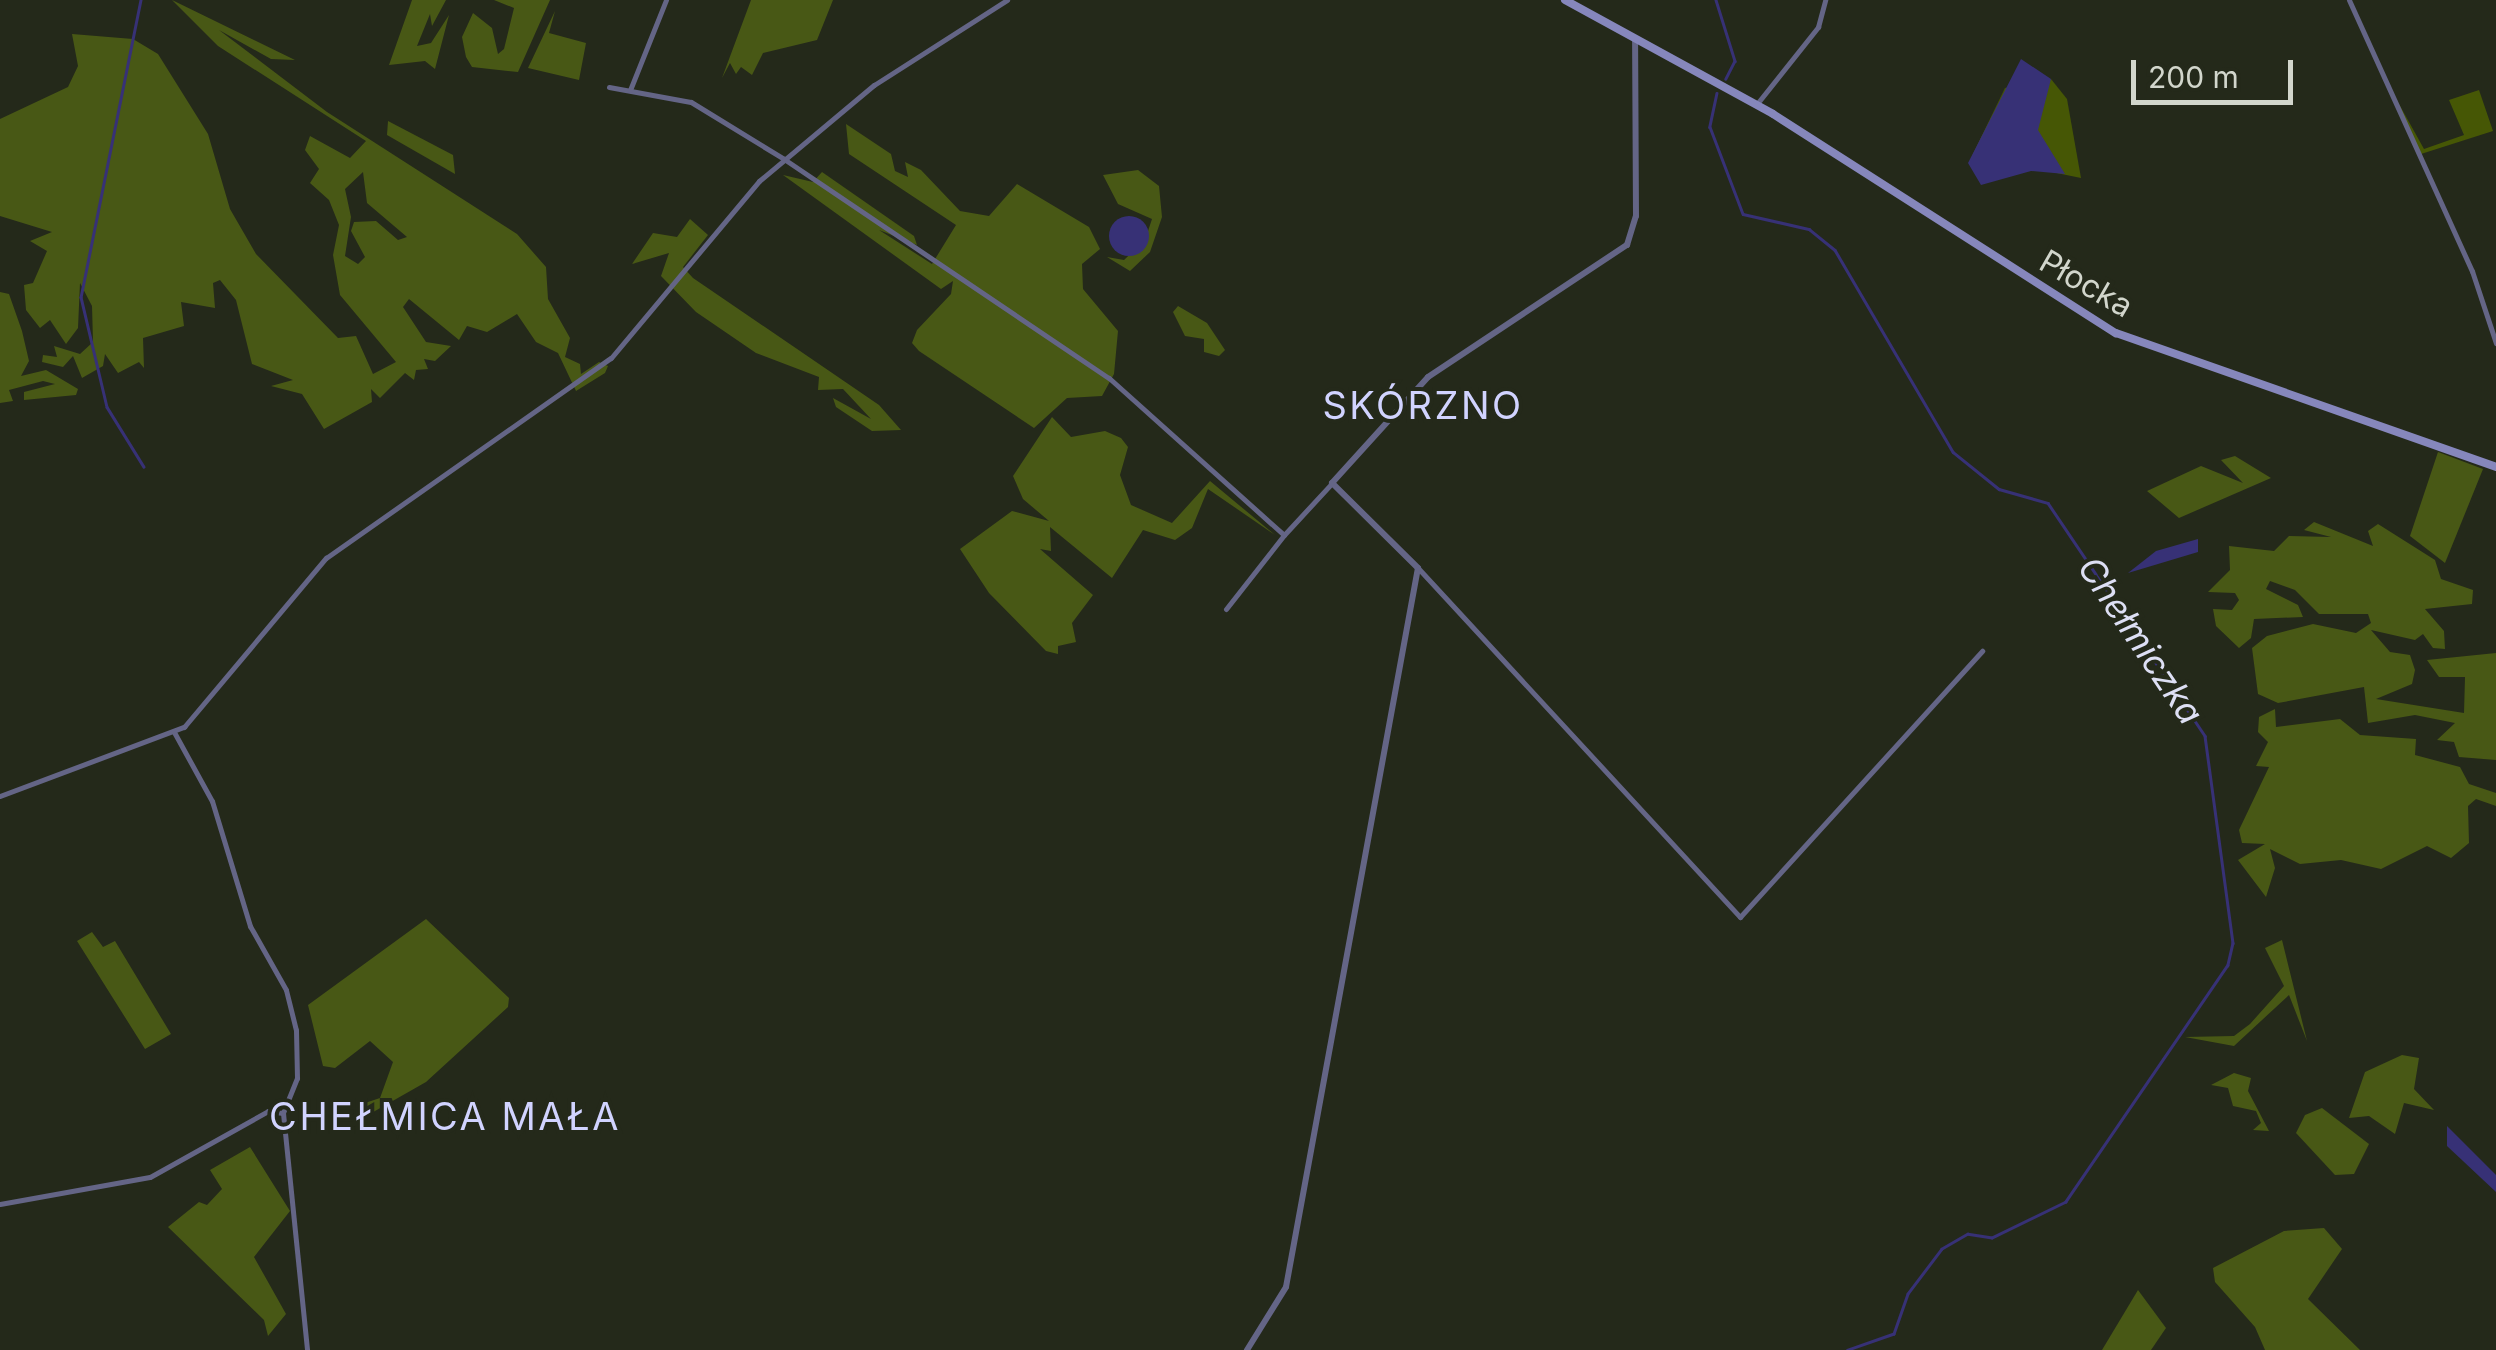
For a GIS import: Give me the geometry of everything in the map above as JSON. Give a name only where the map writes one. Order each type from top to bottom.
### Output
[{"type":"main road","name":"Płocka","points":[[1564,0],[1756,105],[2116,333],[2496,467]]},
{"type":"street","points":[[630,90],[666,0]]},
{"type":"street","points":[[0,796],[174,732],[198,713],[326,558],[636,337],[784,159],[874,85],[1008,0]]},
{"type":"street","points":[[1756,105],[1818,27],[1825,0]]},
{"type":"street","points":[[2349,0],[2476,280],[2496,343]]},
{"type":"street","points":[[1226,609],[1284,535],[1428,376],[1627,244],[1636,216],[1635,40]]},
{"type":"street","points":[[609,86],[692,102],[784,159],[1109,378],[1284,535]]},
{"type":"street","points":[[1332,483],[1418,568],[1740,918],[1982,651]]},
{"type":"street","points":[[1247,1350],[1286,1287],[1418,568]]},
{"type":"street","points":[[174,732],[212,801],[250,926],[286,990],[297,1078],[282,1113],[307,1350]]},
{"type":"street","points":[[0,1204],[150,1177],[268,1111],[282,1113]]},
{"type":"green space","points":[[172,0],[295,60],[271,59],[219,30],[327,112],[517,234],[546,267],[548,299],[570,338],[565,357],[580,364],[581,374],[599,362],[608,366],[605,373],[576,391],[558,353],[536,342],[517,314],[487,332],[467,326],[459,340],[409,299],[403,307],[426,342],[451,346],[435,361],[424,359],[428,369],[416,370],[414,380],[405,373],[380,398],[371,389],[372,402],[324,429],[302,394],[271,386],[293,380],[252,364],[236,300],[220,280],[213,283],[215,308],[181,302],[184,326],[143,338],[144,368],[139,362],[118,373],[105,354],[103,366],[82,378],[73,356],[63,367],[42,362],[43,355],[57,357],[54,346],[80,354],[93,342],[92,306],[80,283],[78,328],[66,344],[50,320],[40,328],[26,310],[24,285],[33,283],[47,251],[30,241],[52,232],[0,216],[0,119],[68,87],[78,66],[72,34],[133,39],[158,54],[208,134],[230,209],[256,254],[338,338],[356,336],[373,374],[396,362],[340,295],[333,255],[339,225],[329,200],[310,183],[319,169],[305,150],[310,136],[350,158],[366,141],[218,46]],"holes":[[[363,172],[367,203],[407,237],[398,240],[376,221],[354,222],[351,231],[365,257],[358,264],[345,256],[351,217],[345,189]]]},
{"type":"green space","points":[[412,0],[446,0],[432,26],[430,14],[417,46],[431,43],[449,15],[435,69],[425,61],[389,65]]},
{"type":"green space","points":[[494,0],[550,0],[518,72],[472,67],[466,57],[462,37],[473,13],[492,28],[498,54],[504,49],[514,8]]},
{"type":"green space","points":[[751,0],[833,0],[817,40],[763,53],[752,75],[741,67],[736,74],[730,63],[722,78]]},
{"type":"green space","points":[[555,11],[549,33],[586,43],[579,80],[528,68]]},
{"type":"green space","points":[[2051,79],[2067,99],[2081,178],[1972,156],[2005,88]]},
{"type":"green space","points":[[2479,90],[2493,131],[2421,154],[2394,95],[2424,149],[2464,135],[2449,100]]},
{"type":"green space","points":[[388,121],[453,155],[455,174],[387,135]]},
{"type":"green space","points":[[846,124],[891,154],[895,171],[908,177],[905,162],[921,170],[960,211],[989,216],[1017,184],[1089,227],[1100,249],[1082,264],[1083,289],[1118,331],[1114,374],[1102,396],[1067,398],[1034,428],[919,351],[912,343],[917,330],[951,294],[953,281],[941,289],[783,175],[813,182],[822,172],[914,236],[917,245],[879,230],[932,264],[956,225],[849,154]]},
{"type":"green space","points":[[1138,170],[1159,186],[1162,217],[1150,252],[1130,271],[1107,257],[1124,260],[1145,240],[1152,219],[1118,204],[1103,175]]},
{"type":"green space","points":[[690,219],[708,235],[683,267],[693,278],[879,405],[901,430],[872,431],[836,407],[833,398],[871,419],[843,389],[818,390],[819,377],[756,353],[696,312],[661,276],[669,253],[632,264],[653,233],[677,237]]},
{"type":"green space","points":[[0,292],[9,294],[22,331],[29,361],[21,376],[46,370],[78,389],[76,395],[24,400],[24,392],[55,384],[43,381],[9,390],[13,401],[0,403]]},
{"type":"green space","points":[[1178,306],[1207,323],[1225,350],[1219,356],[1204,352],[1204,339],[1185,336],[1173,312]]},
{"type":"green space","points":[[1052,417],[1071,437],[1105,431],[1121,438],[1128,447],[1120,475],[1131,505],[1172,523],[1210,481],[1275,535],[1208,489],[1192,528],[1175,540],[1143,530],[1112,578],[1050,527],[1051,551],[1040,549],[1093,595],[1072,623],[1076,642],[1058,646],[1058,654],[1046,651],[989,593],[960,549],[1012,511],[1049,521],[1023,499],[1013,476]]},
{"type":"green space","points":[[2438,452],[2483,469],[2445,563],[2410,536]]},
{"type":"green space","points":[[2235,456],[2271,478],[2179,518],[2147,491],[2201,466],[2243,483],[2221,460]]},
{"type":"green space","points":[[2314,522],[2373,546],[2368,531],[2378,524],[2435,560],[2441,579],[2473,590],[2472,604],[2425,609],[2444,631],[2445,649],[2433,648],[2423,634],[2415,640],[2371,630],[2390,652],[2410,655],[2415,670],[2412,684],[2376,699],[2464,713],[2465,677],[2439,677],[2427,660],[2496,653],[2496,760],[2459,757],[2454,742],[2437,740],[2455,723],[2415,715],[2368,723],[2364,687],[2278,703],[2258,694],[2252,648],[2267,636],[2313,624],[2356,633],[2371,623],[2368,614],[2319,614],[2295,590],[2270,581],[2266,589],[2298,605],[2303,617],[2254,619],[2251,638],[2239,648],[2216,626],[2213,609],[2232,610],[2239,600],[2235,593],[2208,592],[2230,570],[2229,546],[2274,551],[2289,536],[2331,537],[2304,530]]},
{"type":"green space","points":[[2275,709],[2276,727],[2340,719],[2360,735],[2416,739],[2415,755],[2460,767],[2469,784],[2496,793],[2496,806],[2476,799],[2468,806],[2469,843],[2451,858],[2427,846],[2381,869],[2341,860],[2300,864],[2270,849],[2275,868],[2266,897],[2238,860],[2265,844],[2242,843],[2239,830],[2269,767],[2256,766],[2268,742],[2258,732],[2259,717]]},
{"type":"green space","points":[[426,919],[509,998],[508,1007],[426,1082],[368,1115],[356,1106],[380,1098],[393,1062],[370,1041],[335,1068],[323,1066],[308,1005]]},
{"type":"green space","points":[[92,932],[103,947],[115,941],[171,1034],[145,1049],[77,941]]},
{"type":"green space","points":[[2282,940],[2307,1041],[2289,995],[2234,1046],[2185,1037],[2234,1036],[2250,1024],[2284,986],[2265,948]]},
{"type":"green space","points":[[2402,1055],[2419,1058],[2414,1089],[2434,1110],[2404,1103],[2395,1134],[2369,1116],[2349,1118],[2365,1072]]},
{"type":"green space","points":[[2234,1073],[2251,1078],[2248,1091],[2269,1131],[2253,1130],[2261,1123],[2256,1111],[2233,1106],[2228,1088],[2211,1085]]},
{"type":"green space","points":[[2322,1108],[2369,1144],[2354,1174],[2335,1175],[2296,1133],[2305,1115]]},
{"type":"green space","points":[[250,1147],[290,1211],[254,1257],[286,1314],[268,1336],[264,1320],[168,1227],[199,1202],[207,1205],[222,1189],[210,1170]]},
{"type":"green space","points":[[2324,1228],[2342,1249],[2308,1299],[2360,1350],[2265,1350],[2255,1327],[2215,1282],[2213,1268],[2284,1231]]},
{"type":"green space","points":[[2138,1290],[2166,1328],[2151,1350],[2102,1350]]},
{"type":"shaded area","points":[[2021,59],[2051,79],[2038,130],[2065,174],[2031,171],[1981,185],[1968,163]]},
{"type":"shaded area","points":[[1129,216],[1143,222],[1149,236],[1143,250],[1129,256],[1115,250],[1109,236],[1115,222]]},
{"type":"shaded area","points":[[2198,539],[2198,552],[2128,573],[2156,551]]},
{"type":"shaded area","points":[[2447,1126],[2496,1175],[2496,1192],[2447,1146]]},
{"type":"waterway","points":[[141,0],[81,297],[107,407],[144,467]]},
{"type":"waterway","name":"Chełmiczka","points":[[1716,0],[1735,61],[1726,79]]},
{"type":"waterway","name":"Chełmiczka","points":[[1717,93],[1710,127],[1743,214],[1809,229],[1835,250],[1953,452],[1999,489],[2048,503],[2205,736],[2233,943],[2228,965],[2066,1202],[1992,1238],[1968,1234],[1942,1249],[1908,1294],[1894,1334],[1848,1350]]},
{"type":"district","name":"SKÓRZNO","points":[[1423,406]]},
{"type":"district","name":"CHEŁMICA MAŁA","points":[[445,1117]]}]
